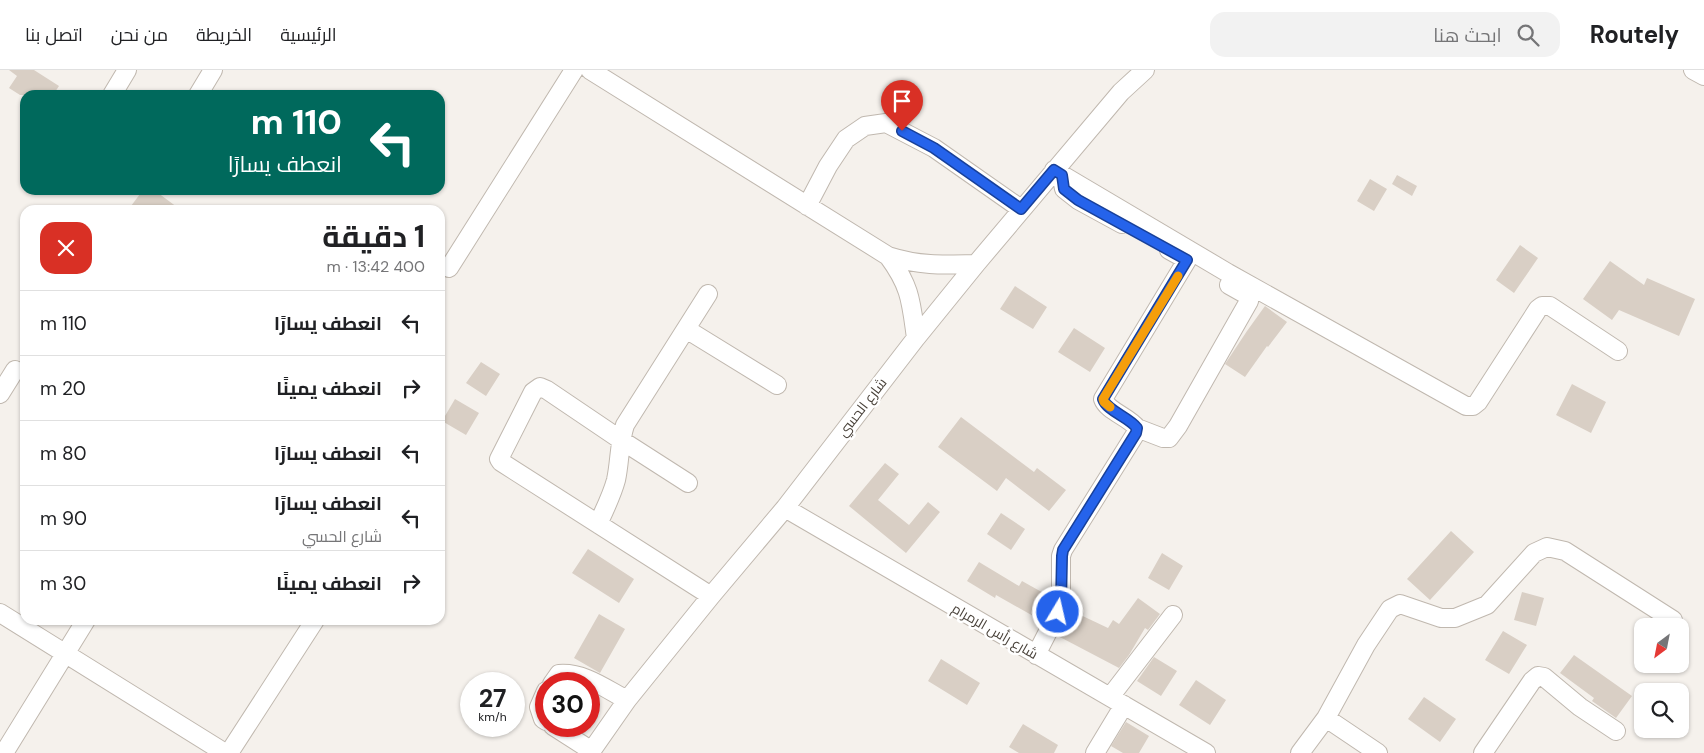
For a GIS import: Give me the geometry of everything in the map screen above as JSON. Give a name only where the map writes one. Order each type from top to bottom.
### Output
[{"type":"street","points":[[115,90],[127,70]]},
{"type":"street","points":[[201,90],[214,70]]},
{"type":"street","points":[[450,268],[574,70]]},
{"type":"street","points":[[590,70],[888,256],[907,262],[929,265],[976,264]]},
{"type":"street","name":"شارع الحسي","points":[[591,752],[627,700],[785,508],[916,338],[976,264],[1021,209],[1058,172],[1121,92],[1145,70]]},
{"type":"street","points":[[1693,70],[1704,76]]},
{"type":"street","points":[[807,206],[828,166],[846,139],[865,126],[886,123],[934,148],[1021,209]]},
{"type":"street","points":[[1058,172],[1064,189],[1078,200],[1187,260],[1226,277],[1245,294],[1249,301],[1178,426],[1170,438],[1163,438],[1137,428],[1134,423],[1106,404],[1103,399],[1187,260]]},
{"type":"street","points":[[1058,172],[1226,277],[1466,406],[1473,406],[1478,402],[1538,309],[1542,306],[1550,306],[1618,351]]},
{"type":"street","points":[[888,256],[906,285],[911,303],[916,338]]},
{"type":"street","points":[[598,524],[616,479],[625,426],[708,294]]},
{"type":"street","points":[[686,329],[777,385]]},
{"type":"street","points":[[0,394],[15,370]]},
{"type":"street","points":[[688,483],[540,386],[533,392],[499,459],[711,596]]},
{"type":"street","points":[[1036,655],[1058,612],[1061,602],[1063,550],[1136,433],[1137,428]]},
{"type":"street","name":"شارع رأس الرمرام","points":[[785,508],[1206,753]]},
{"type":"street","points":[[1300,753],[1326,718],[1366,645],[1390,609],[1400,604],[1441,618],[1455,618],[1487,605],[1534,554],[1547,547],[1565,551],[1670,618]]},
{"type":"street","points":[[0,613],[227,753],[312,625]]},
{"type":"street","points":[[1094,753],[1117,701],[1173,615]]},
{"type":"street","points":[[4,753],[83,625]]},
{"type":"street","points":[[1483,753],[1532,681],[1538,676],[1544,677],[1580,707],[1616,731]]},
{"type":"street","points":[[600,685],[627,700]]},
{"type":"street","points":[[1326,718],[1378,753]]},
{"type":"street","points":[[568,737],[591,752]]},
{"type":"building","points":[[9,70],[34,70],[59,86],[56,90],[20,90],[20,95],[9,88],[17,76]]},
{"type":"building","points":[[1397,175],[1417,186],[1412,196],[1392,184]]},
{"type":"building","points":[[1370,179],[1387,189],[1374,211],[1357,201]]},
{"type":"building","points":[[139,195],[161,195],[174,205],[132,205]]},
{"type":"building","points":[[1520,245],[1538,258],[1514,293],[1496,280]]},
{"type":"building","points":[[1610,261],[1644,285],[1647,278],[1695,299],[1679,336],[1619,310],[1612,320],[1583,299]]},
{"type":"building","points":[[1015,286],[1047,307],[1033,329],[1000,309]]},
{"type":"building","points":[[1265,306],[1287,322],[1245,377],[1225,364]]},
{"type":"building","points":[[1074,328],[1105,348],[1090,372],[1058,352]]},
{"type":"building","points":[[481,362],[500,374],[486,396],[466,383]]},
{"type":"building","points":[[1572,384],[1606,402],[1591,433],[1556,415]]},
{"type":"building","points":[[455,399],[479,413],[466,435],[445,423],[445,416]]},
{"type":"building","points":[[961,417],[1034,472],[1037,468],[1066,490],[1049,511],[1006,478],[997,491],[938,447]]},
{"type":"building","points":[[885,463],[899,474],[878,500],[909,525],[928,502],[940,512],[906,553],[849,506]]},
{"type":"building","points":[[1001,513],[1025,529],[1011,550],[987,534]]},
{"type":"building","points":[[1451,531],[1474,552],[1430,600],[1407,579]]},
{"type":"building","points":[[588,549],[634,579],[619,603],[572,573]]},
{"type":"building","points":[[1162,553],[1183,566],[1169,590],[1148,578]]},
{"type":"building","points":[[979,562],[1019,586],[1022,581],[1047,595],[1035,617],[996,595],[995,598],[967,581]]},
{"type":"building","points":[[1522,592],[1544,598],[1536,626],[1514,620]]},
{"type":"building","points":[[1138,598],[1160,614],[1148,630],[1145,628],[1119,668],[1058,636],[1070,610],[1108,628],[1113,620],[1119,624]]},
{"type":"building","points":[[599,614],[625,629],[600,673],[574,658]]},
{"type":"building","points":[[1503,631],[1527,645],[1509,674],[1485,660]]},
{"type":"building","points":[[1574,655],[1632,696],[1616,718],[1592,701],[1594,698],[1560,673]]},
{"type":"building","points":[[1154,657],[1177,671],[1161,696],[1137,681]]},
{"type":"building","points":[[941,659],[980,683],[967,705],[928,681]]},
{"type":"building","points":[[1196,680],[1226,700],[1210,725],[1179,705]]},
{"type":"building","points":[[1424,697],[1456,719],[1440,742],[1408,719]]},
{"type":"building","points":[[1126,722],[1149,736],[1139,753],[1123,753],[1111,746]]},
{"type":"building","points":[[1023,724],[1058,745],[1054,753],[1019,753],[1009,747]]},
{"type":"slow traffic","points":[[1110,407],[1103,399],[1178,276]]},
{"type":"route","points":[[902,131],[934,148],[1021,209],[1054,170],[1062,175],[1064,189],[1078,200],[1187,260],[1103,399],[1106,404],[1134,423],[1137,428],[1136,433],[1098,491],[1063,550],[1061,602],[1058,612]]}]
